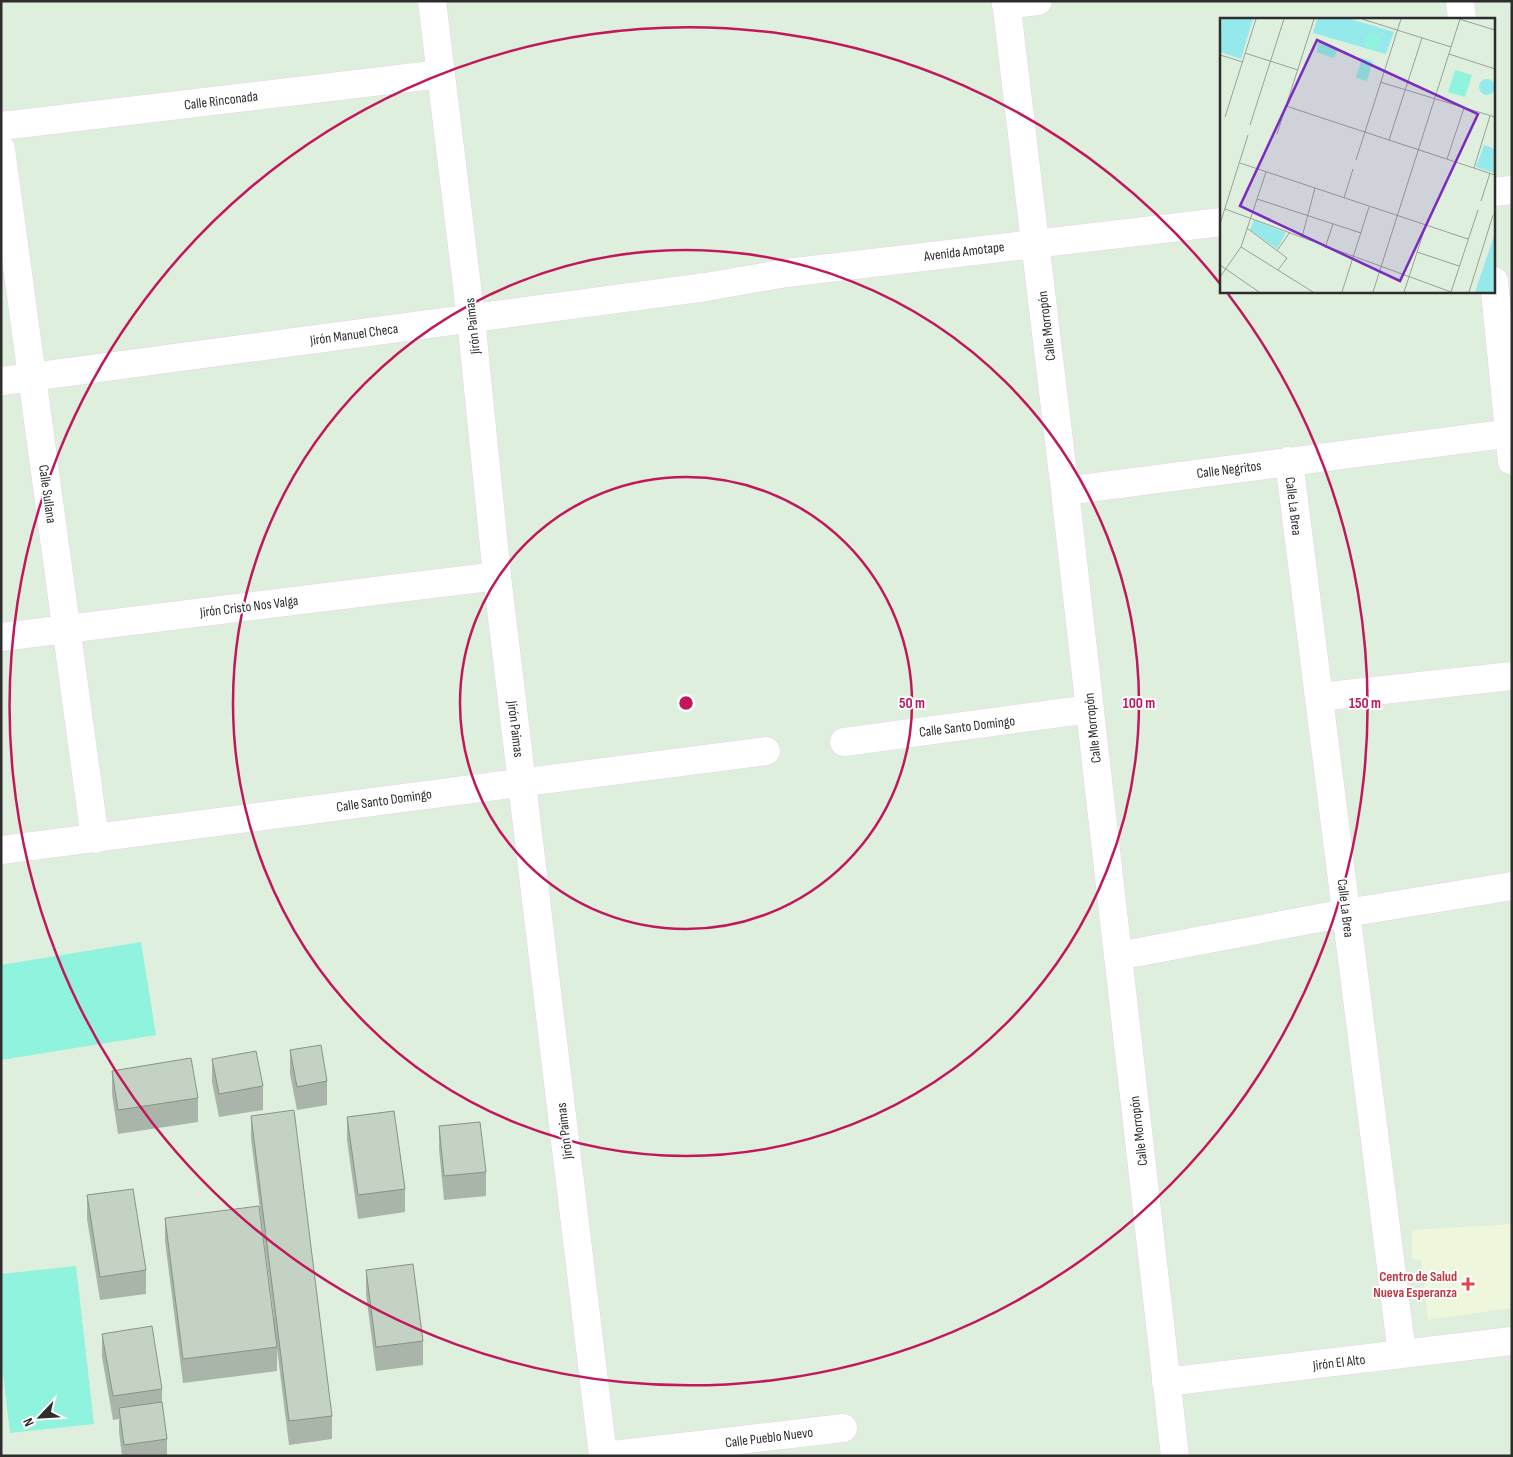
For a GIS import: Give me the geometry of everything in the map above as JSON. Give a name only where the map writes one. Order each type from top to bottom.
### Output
[{"type":"street","name":"Jirón Paimas","points":[[432,1],[471,319],[497,576],[604,1456]]},
{"type":"street","points":[[1006,3],[1038,1]]},
{"type":"street","points":[[1460,1],[1462,18]]},
{"type":"street","name":"Calle Morropón","points":[[1006,3],[1065,491],[1175,1456]]},
{"type":"street","name":"Calle Rinconada","points":[[1,126],[441,74]]},
{"type":"street","name":"Calle Sullana","points":[[1,149],[95,839]]},
{"type":"street","points":[[1496,192],[1512,190]]},
{"type":"street","name":"Avenida Amotape","points":[[706,287],[786,273],[1036,242],[1220,222]]},
{"type":"street","name":"Jirón Manuel Checa","points":[[1,381],[706,287]]},
{"type":"street","points":[[1495,292],[1511,433],[1512,461]]},
{"type":"street","name":"Calle Negritos","points":[[1065,491],[1511,433]]},
{"type":"street","name":"Calle La Brea","points":[[1289,461],[1402,1354]]},
{"type":"street","name":"Jirón Cristo Nos Valga","points":[[1,637],[497,576]]},
{"type":"street","points":[[1318,697],[1512,676]]},
{"type":"street","name":"Calle Santo Domingo","points":[[844,742],[1090,710]]},
{"type":"street","name":"Calle Santo Domingo","points":[[1,850],[766,751]]},
{"type":"street","points":[[1118,956],[1346,913],[1512,886]]},
{"type":"street","name":"Jirón El Alto","points":[[1166,1382],[1512,1341]]},
{"type":"street","name":"Calle Pueblo Nuevo","points":[[604,1456],[843,1428]]},
{"type":"shaded area","points":[[141,942],[156,1035],[1,1060],[1,965]]},
{"type":"shaded area","name":"Centro de Salud Nueva Esperanza","points":[[1512,1224],[1512,1308],[1428,1320],[1421,1260],[1412,1259],[1412,1230]]},
{"type":"shaded area","points":[[76,1266],[94,1424],[10,1433],[1,1357],[1,1274]]},
{"type":"building","points":[[321,1045],[327,1081],[297,1087],[290,1050]]},
{"type":"building","points":[[256,1051],[263,1086],[219,1094],[212,1059]]},
{"type":"building","points":[[191,1058],[198,1098],[118,1110],[112,1071]]},
{"type":"building","points":[[294,1110],[332,1416],[289,1421],[251,1116]]},
{"type":"building","points":[[394,1111],[405,1189],[358,1195],[347,1117]]},
{"type":"building","points":[[480,1122],[486,1172],[444,1176],[439,1126]]},
{"type":"building","points":[[133,1189],[146,1270],[100,1277],[87,1195]]},
{"type":"building","points":[[259,1206],[277,1347],[183,1359],[165,1218]]},
{"type":"building","points":[[413,1264],[423,1341],[376,1347],[366,1270]]},
{"type":"building","points":[[152,1326],[162,1389],[113,1396],[102,1334]]},
{"type":"building","points":[[162,1402],[167,1439],[124,1445],[119,1408]]},
{"type":"place","name":"Centro de Salud Nueva Esperanza","points":[[1468,1284]]}]
